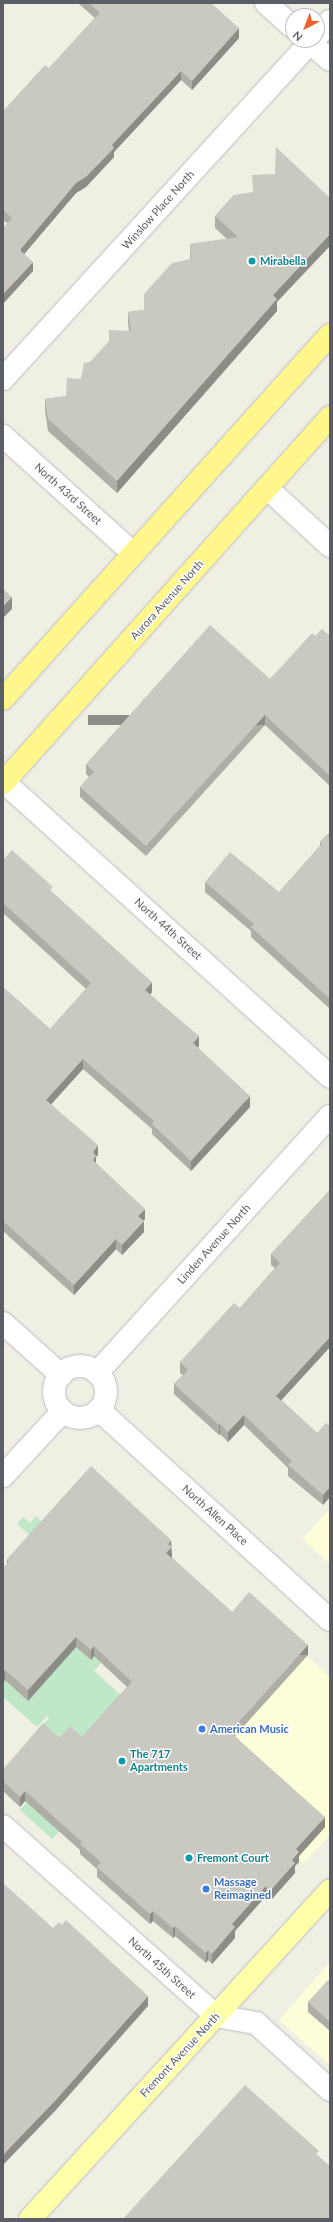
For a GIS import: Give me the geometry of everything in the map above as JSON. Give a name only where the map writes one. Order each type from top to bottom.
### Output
[{"type":"highway","points":[[3,698],[330,335]]},
{"type":"highway","name":"Aurora Avenue North","points":[[4,783],[330,417]]},
{"type":"main road","name":"Fremont Avenue North","points":[[30,2219],[330,1891]]},
{"type":"street","points":[[266,3],[285,20]]},
{"type":"street","name":"Winslow Place North","points":[[3,379],[305,48]]},
{"type":"street","points":[[319,48],[330,60]]},
{"type":"street","name":"North 43rd Street","points":[[3,436],[134,553]]},
{"type":"street","points":[[267,488],[330,546]]},
{"type":"street","name":"North 44th Street","points":[[4,783],[330,1077]]},
{"type":"street","name":"Linden Avenue North","points":[[97,1373],[330,1116]]},
{"type":"street","points":[[3,1323],[60,1375]]},
{"type":"street","points":[[79,1366],[97,1373],[106,1391],[99,1410],[81,1418],[63,1411],[54,1394],[60,1375],[79,1366]]},
{"type":"street","name":"North Allen Place","points":[[99,1410],[330,1620]]},
{"type":"street","points":[[3,1476],[63,1411]]},
{"type":"street","name":"North 45th Street","points":[[3,1826],[216,2016]]},
{"type":"street","points":[[216,2016],[256,2023],[330,2090]]},
{"type":"shaded area","points":[[330,1509],[330,1564],[302,1539]]},
{"type":"shaded area","points":[[36,1516],[46,1526],[115,1633],[122,1639],[94,1671],[122,1696],[79,1744],[3,1772],[3,1769],[49,1718],[47,1716],[37,1727],[3,1697],[3,1678],[53,1556],[17,1524],[23,1517],[30,1523]]},
{"type":"shaded area","points":[[245,1600],[330,1677],[330,1835],[303,1864],[140,1717]]},
{"type":"shaded area","points":[[69,1755],[65,1826],[52,1839],[20,1810]]},
{"type":"shaded area","points":[[330,1962],[330,2065],[279,2020]]},
{"type":"building","points":[[89,3],[211,3],[239,28],[192,81],[181,71],[112,145],[114,148],[86,177],[76,183],[20,250],[33,262],[3,294],[3,228],[12,218],[3,210],[3,111],[45,65],[49,68],[100,13]]},
{"type":"building","points":[[276,147],[330,198],[330,234],[273,295],[277,299],[117,481],[48,419],[45,399],[66,396],[67,378],[81,379],[84,363],[90,362],[109,341],[109,330],[131,331],[128,312],[144,310],[144,294],[172,263],[191,259],[190,244],[238,237],[215,216],[234,195],[253,192],[252,175],[275,174]]},
{"type":"building","points":[[3,589],[12,597],[3,606]]},
{"type":"building","points":[[210,625],[270,679],[312,633],[315,636],[322,629],[330,636],[330,776],[265,715],[146,846],[80,787],[94,772],[86,764]]},
{"type":"building","points":[[330,832],[330,999],[251,927],[254,924],[205,882],[230,852],[279,892],[322,844],[320,842]]},
{"type":"building","points":[[12,850],[53,887],[50,890],[152,982],[145,990],[199,1036],[193,1043],[250,1096],[191,1161],[152,1124],[154,1121],[83,1059],[46,1100],[98,1145],[93,1152],[96,1156],[93,1160],[145,1209],[138,1216],[144,1221],[122,1245],[116,1239],[74,1285],[3,1221],[3,987],[50,1029],[91,983],[3,903],[3,860]]},
{"type":"building","points":[[330,1190],[330,1337],[276,1396],[317,1433],[326,1423],[330,1426],[330,1487],[323,1495],[288,1465],[292,1461],[244,1415],[228,1432],[174,1384],[188,1370],[180,1362],[234,1303],[240,1308],[280,1263],[271,1254]]},
{"type":"building","points":[[91,1466],[171,1540],[168,1544],[172,1547],[166,1553],[232,1612],[249,1592],[308,1645],[230,1732],[325,1817],[296,1849],[299,1852],[292,1860],[295,1863],[271,1890],[266,1886],[232,1924],[235,1927],[212,1954],[208,1950],[206,1953],[175,1926],[173,1928],[153,1911],[150,1914],[97,1867],[101,1862],[80,1844],[82,1842],[25,1791],[20,1797],[3,1781],[3,1770],[43,1723],[59,1738],[70,1726],[82,1737],[132,1682],[94,1646],[91,1650],[76,1637],[28,1690],[5,1670],[3,1672],[3,1568],[9,1561],[7,1559]]},
{"type":"building","points":[[3,1883],[53,1928],[59,1922],[62,1925],[66,1920],[148,1996],[55,2101],[3,2155]]},
{"type":"building","points":[[328,1980],[330,1982],[330,2022],[308,2002]]},
{"type":"building","points":[[245,2085],[319,2151],[316,2154],[330,2166],[330,2219],[123,2219]]},
{"type":"place","name":"Mirabella","points":[[252,261]]},
{"type":"place","name":"American Music","points":[[202,1729]]},
{"type":"place","name":"The 717 Apartments","points":[[122,1761]]},
{"type":"place","name":"Fremont Court","points":[[189,1858]]},
{"type":"place","name":"Massage Reimagined","points":[[206,1889]]}]
